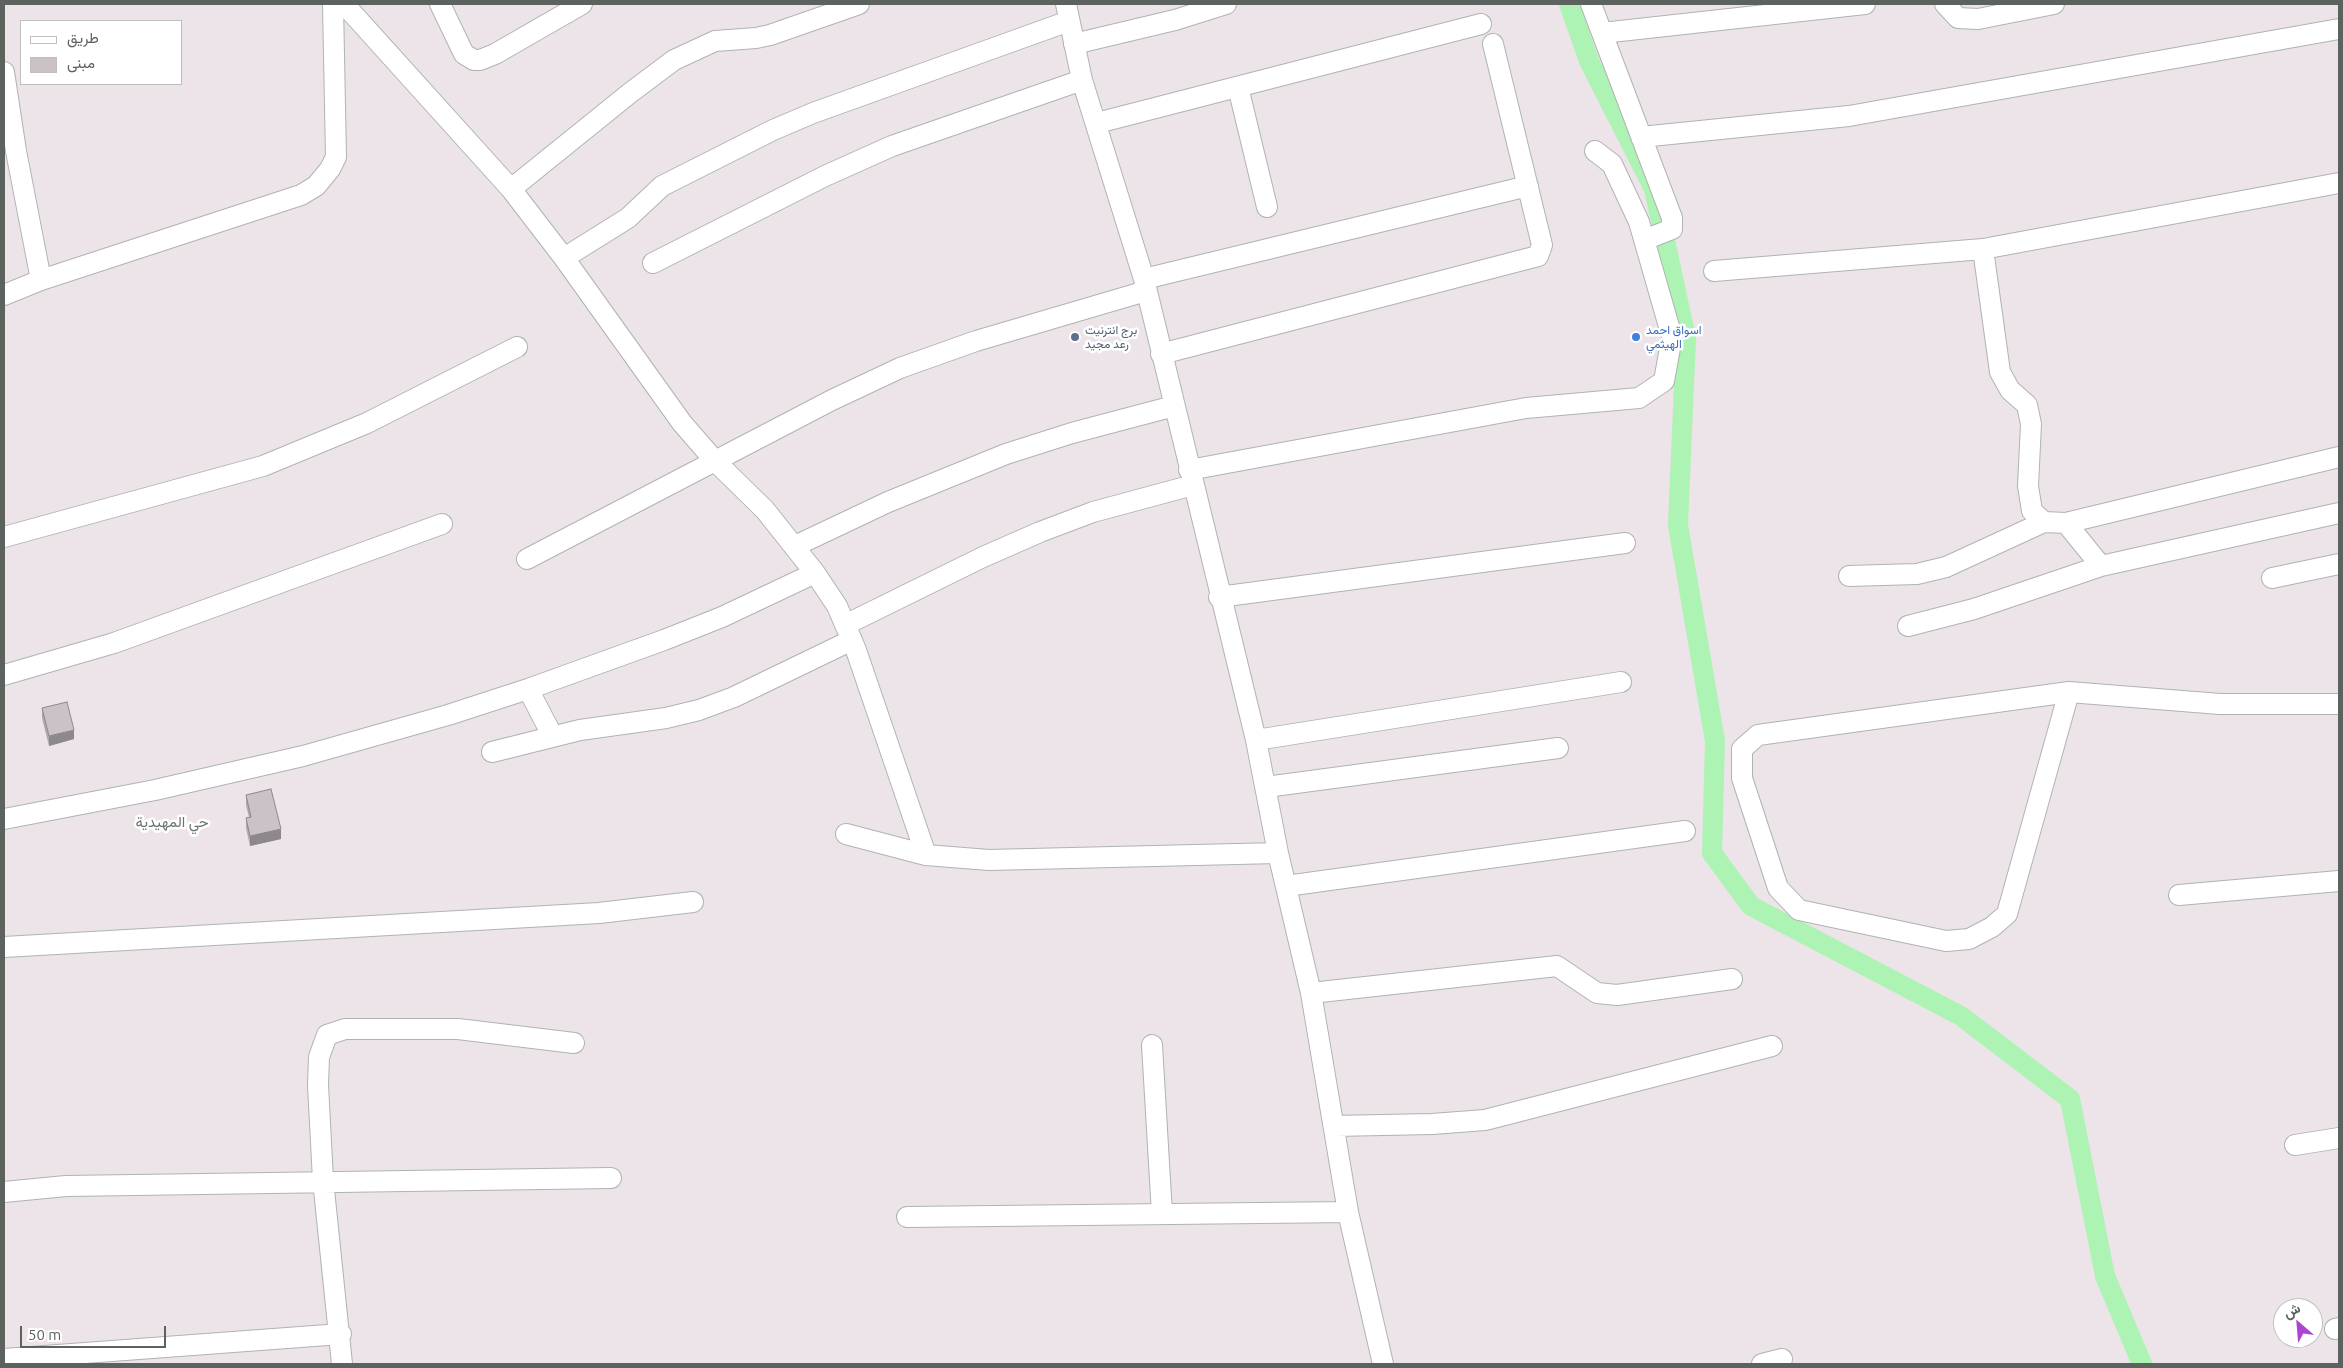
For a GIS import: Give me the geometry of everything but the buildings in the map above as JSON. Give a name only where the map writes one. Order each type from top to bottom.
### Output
[{"type":"street","points":[[4,295],[41,280],[301,195],[316,186],[330,169],[336,157],[333,4]]},
{"type":"street","points":[[344,4],[511,189],[564,258],[682,423],[715,461],[744,487],[795,546],[815,573],[837,606],[848,632],[926,855]]},
{"type":"street","points":[[440,4],[464,54],[474,60],[480,60],[495,54],[582,4]]},
{"type":"street","points":[[511,189],[674,60],[715,41],[770,35],[859,4]]},
{"type":"street","points":[[1074,44],[1175,20],[1226,4]]},
{"type":"street","points":[[1592,4],[1672,218],[1672,229],[1644,240]]},
{"type":"street","points":[[1602,33],[1865,4]]},
{"type":"street","points":[[1945,4],[1958,18],[1978,19],[2054,4]]},
{"type":"street","points":[[564,258],[628,218],[662,186],[772,130],[1067,12],[1082,80],[1097,123],[1145,285],[1219,597],[1256,740],[1278,853],[1311,993],[1348,1212],[1383,1364]]},
{"type":"street","points":[[1097,123],[1481,24]]},
{"type":"street","points":[[1641,137],[1849,116],[2339,30]]},
{"type":"street","points":[[1161,354],[1530,260],[1538,256],[1542,245],[1494,44]]},
{"type":"street","points":[[4,72],[10,151],[41,280]]},
{"type":"street","points":[[653,263],[825,176],[892,146],[1082,80]]},
{"type":"street","points":[[1238,87],[1267,207]]},
{"type":"street","points":[[492,752],[552,735],[666,718],[699,710],[734,697],[848,632],[1040,532],[1191,477],[1526,408],[1639,398],[1664,381],[1672,337],[1639,222],[1612,164],[1596,151]]},
{"type":"street","points":[[1714,271],[1983,249],[2339,183]]},
{"type":"street","points":[[527,559],[832,400],[909,365],[1145,285],[1528,186]]},
{"type":"street","points":[[1983,249],[2000,372],[2010,390],[2027,405],[2031,424],[2028,486],[2032,511],[2044,522]]},
{"type":"street","points":[[4,537],[263,466],[367,423],[517,347]]},
{"type":"street","points":[[795,546],[888,502],[1006,454],[1072,433],[1174,406]]},
{"type":"street","points":[[1849,576],[1917,574],[1946,567],[2044,522],[2066,523],[2339,457]]},
{"type":"street","points":[[1908,626],[1974,609],[2102,566],[2339,513]]},
{"type":"street","points":[[2066,523],[2102,566]]},
{"type":"street","points":[[4,675],[114,643],[442,524]]},
{"type":"street","points":[[1219,597],[1625,542]]},
{"type":"street","points":[[2272,578],[2339,564]]},
{"type":"street","points":[[4,819],[155,790],[303,756],[392,732],[528,689],[722,617],[815,573]]},
{"type":"street","points":[[1256,740],[1621,682]]},
{"type":"street","points":[[528,689],[552,735]]},
{"type":"street","points":[[2069,692],[2006,914],[1992,927],[1969,939],[1946,941],[1799,910],[1778,888],[1742,778],[1742,749],[1758,735],[2069,692],[2220,704],[2339,704]]},
{"type":"street","points":[[1266,787],[1558,748]]},
{"type":"street","points":[[1286,886],[1685,831]]},
{"type":"street","points":[[846,834],[926,855],[989,860],[1278,853]]},
{"type":"street","points":[[2179,896],[2339,881]]},
{"type":"street","points":[[4,948],[599,913],[693,902]]},
{"type":"street","points":[[1311,993],[1558,966],[1598,993],[1617,995],[1732,979]]},
{"type":"street","points":[[342,1364],[341,1334],[324,1180],[318,1084],[319,1056],[327,1035],[345,1029],[458,1029],[574,1043]]},
{"type":"street","points":[[1152,1045],[1162,1214]]},
{"type":"street","points":[[1334,1126],[1432,1124],[1484,1120],[1772,1046]]},
{"type":"street","points":[[2295,1145],[2339,1138]]},
{"type":"street","points":[[4,1192],[66,1186],[324,1180],[611,1178]]},
{"type":"street","points":[[907,1217],[1348,1212]]},
{"type":"street","points":[[4,1359],[341,1334]]},
{"type":"street","points":[[1762,1364],[1782,1359]]},
{"type":"waterway","points":[[1569,4],[1589,61],[1654,189],[1686,338],[1678,525],[1715,741],[1712,853],[1751,906],[1961,1016],[2070,1099],[2105,1276],[2142,1364]]},
{"type":"place","name":"برج انترنيت رعد مجيد","points":[[1075,337]]},
{"type":"place","name":"اسواق احمد الهيثمي","points":[[1636,337]]},
{"type":"district","name":"حي المهيدية","points":[[172,822]]}]
